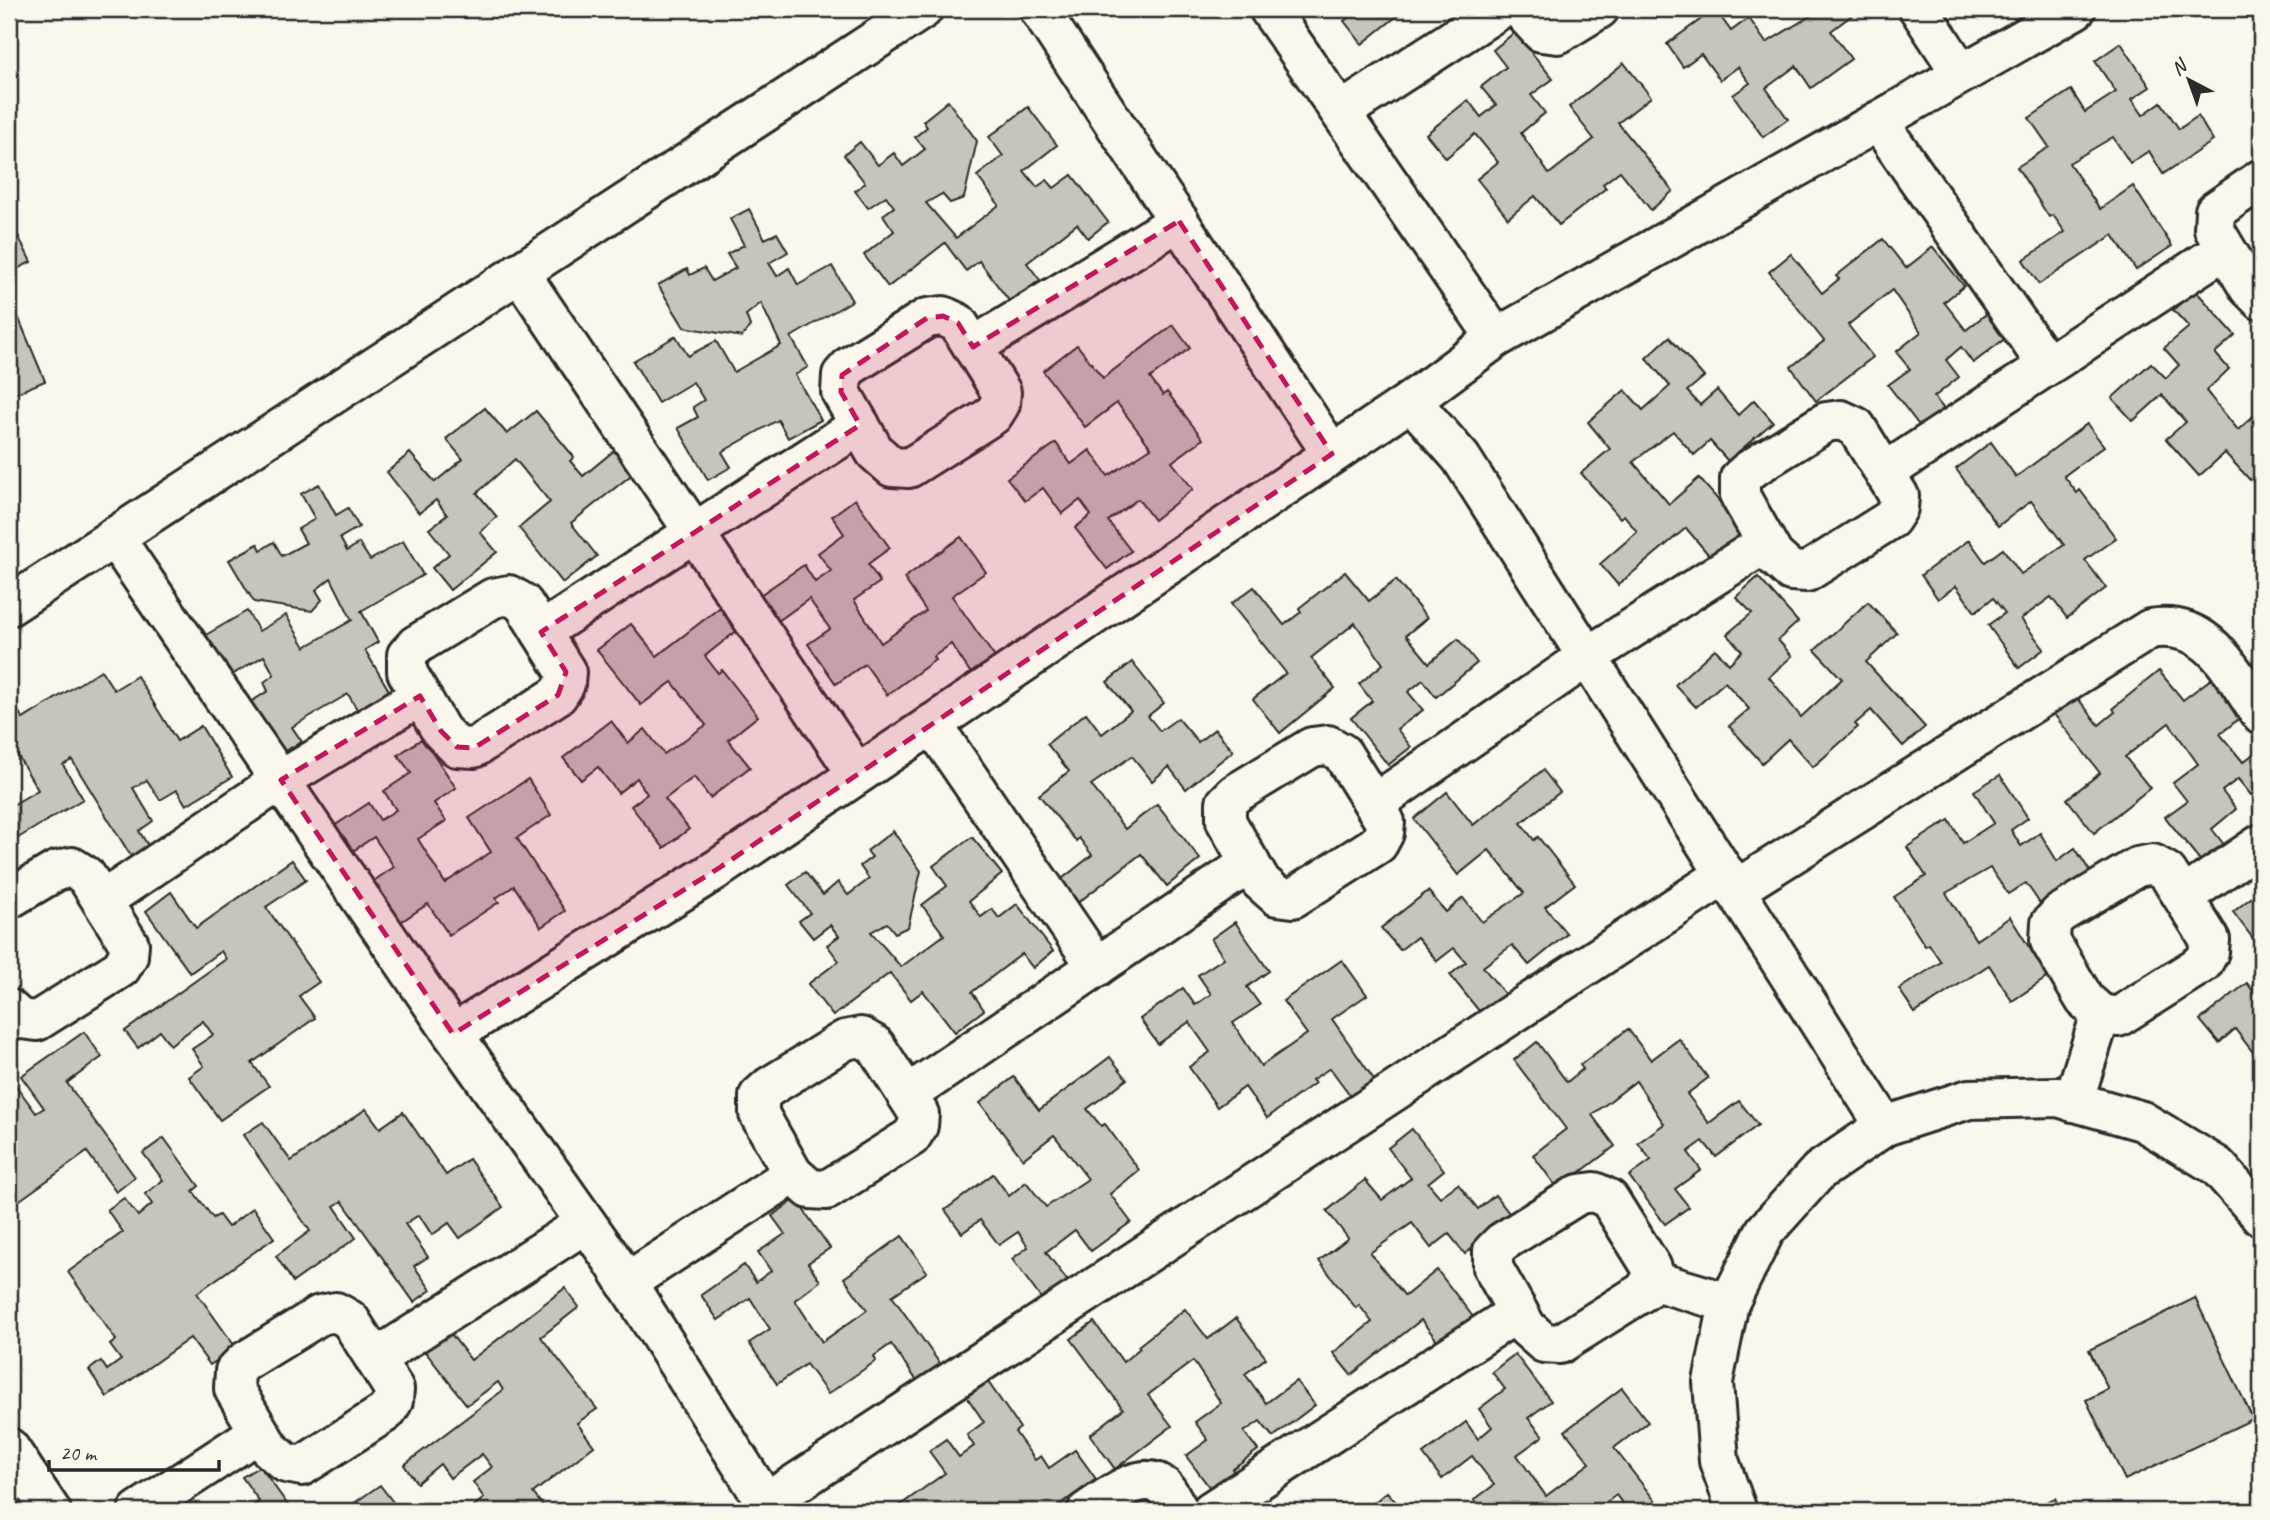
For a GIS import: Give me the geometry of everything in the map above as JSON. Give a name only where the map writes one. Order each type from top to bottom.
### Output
[{"type":"street","points":[[9,606],[923,9]]},
{"type":"street","points":[[1039,9],[1332,454]]},
{"type":"street","points":[[1269,9],[1496,338]]},
{"type":"street","points":[[1341,113],[1500,9]]},
{"type":"street","points":[[1520,9],[1541,32],[1558,34],[1599,9]]},
{"type":"street","points":[[1919,9],[1962,74]]},
{"type":"street","points":[[453,1034],[719,868],[1411,401],[1496,338],[2076,9]]},
{"type":"street","points":[[1878,121],[2047,365]]},
{"type":"street","points":[[2261,179],[2215,211],[2214,229],[2249,288],[2261,300]]},
{"type":"street","points":[[973,347],[1179,221]]},
{"type":"street","points":[[1884,472],[2225,249]]},
{"type":"street","points":[[519,272],[857,775]]},
{"type":"street","points":[[943,316],[958,323],[973,347],[1001,392],[1000,404],[993,415],[909,468],[892,467],[875,452],[841,392],[842,375],[850,366],[927,318],[943,316]]},
{"type":"street","points":[[1411,401],[1461,458],[1885,1126]]},
{"type":"street","points":[[1842,420],[1856,427],[1884,472],[1899,496],[1898,508],[1891,519],[1807,572],[1791,571],[1774,556],[1740,496],[1740,478],[1749,470],[1826,422],[1842,420]]},
{"type":"street","points":[[541,632],[860,425]]},
{"type":"street","points":[[114,537],[453,1034],[586,1223],[769,1507],[1730,882],[2150,629],[2170,626],[2194,632],[2216,651],[2261,715]]},
{"type":"street","points":[[1374,804],[1587,657],[1766,543]]},
{"type":"street","points":[[509,595],[523,603],[541,632],[566,672],[565,684],[558,695],[474,748],[457,747],[441,732],[420,696],[407,672],[407,655],[415,645],[493,598],[509,595]]},
{"type":"street","points":[[102,901],[281,780],[420,696]]},
{"type":"street","points":[[932,724],[1097,967]]},
{"type":"street","points":[[1328,745],[1342,752],[1374,804],[1385,822],[1384,833],[1378,844],[1293,898],[1277,896],[1260,881],[1226,821],[1226,803],[1235,794],[1312,747],[1328,745]]},
{"type":"street","points":[[2183,897],[2261,844]]},
{"type":"street","points":[[907,1095],[1250,863]]},
{"type":"street","points":[[2153,864],[2167,872],[2183,897],[2210,940],[2209,952],[2203,963],[2118,1017],[2101,1014],[2085,1000],[2050,941],[2051,923],[2059,914],[2137,867],[2153,864]]},
{"type":"street","points":[[9,899],[56,871],[72,867],[86,876],[129,944],[128,956],[121,968],[37,1021],[20,1019],[9,1009]]},
{"type":"street","points":[[2074,1102],[2101,1014]]},
{"type":"street","points":[[862,1037],[875,1045],[907,1095],[919,1114],[918,1126],[911,1137],[827,1190],[810,1189],[793,1174],[759,1114],[759,1096],[769,1087],[845,1040],[862,1037]]},
{"type":"street","points":[[1737,1511],[1719,1461],[1713,1381],[1729,1303],[1765,1231],[1819,1171],[1885,1126],[1969,1099],[2057,1097],[2142,1121],[2217,1166],[2261,1216]]},
{"type":"street","points":[[626,1283],[793,1174]]},
{"type":"street","points":[[1594,1192],[1609,1199],[1653,1268],[1651,1280],[1644,1291],[1560,1344],[1544,1343],[1527,1328],[1493,1268],[1493,1251],[1502,1241],[1579,1194],[1594,1192]]},
{"type":"street","points":[[375,1359],[586,1223]]},
{"type":"street","points":[[1651,1280],[1729,1303]]},
{"type":"street","points":[[336,1312],[350,1320],[394,1389],[393,1401],[386,1412],[302,1465],[285,1463],[269,1448],[259,1432],[234,1389],[235,1371],[244,1362],[320,1315],[336,1312]]},
{"type":"street","points":[[1211,1511],[1518,1312]]},
{"type":"street","points":[[138,1511],[259,1432]]},
{"type":"street","points":[[9,1448],[51,1511]]},
{"type":"street","points":[[1087,1511],[1134,1483],[1150,1480],[1164,1488],[1179,1511]]},
{"type":"highlighted area","points":[[1179,221],[1332,454],[719,868],[453,1034],[281,780],[420,696],[441,731],[457,747],[474,748],[558,695],[566,672],[541,632],[860,425],[841,392],[842,375],[927,318],[943,316],[958,323],[973,347]]},
{"type":"building","points":[[1359,9],[1406,9],[1362,44],[1344,21]]},
{"type":"building","points":[[1715,9],[1731,31],[1749,18],[1766,43],[1810,16],[1804,9],[1860,9],[1831,31],[1851,59],[1811,88],[1796,66],[1766,88],[1788,119],[1763,137],[1733,95],[1750,83],[1738,67],[1720,80],[1701,54],[1683,67],[1667,44]]},
{"type":"building","points":[[1515,32],[1553,79],[1531,95],[1545,113],[1521,133],[1549,174],[1594,139],[1569,107],[1624,63],[1651,97],[1618,123],[1673,191],[1651,210],[1620,171],[1603,184],[1606,188],[1559,225],[1535,196],[1508,218],[1477,179],[1498,162],[1475,134],[1446,158],[1426,134],[1468,100],[1481,117],[1496,105],[1481,87],[1506,67],[1493,50]]},
{"type":"building","points":[[2121,43],[2150,87],[2132,99],[2143,115],[2161,102],[2179,129],[2198,116],[2213,141],[2163,174],[2149,151],[2130,163],[2113,137],[2069,163],[2100,209],[2133,186],[2172,246],[2136,270],[2113,235],[2039,284],[2023,260],[2065,232],[2053,215],[2049,217],[2017,167],[2049,147],[2029,118],[2071,90],[2085,112],[2116,92],[2095,61]]},
{"type":"building","points":[[948,101],[977,141],[964,198],[950,203],[942,194],[926,203],[956,238],[999,205],[977,176],[1003,156],[989,137],[1028,107],[1057,145],[1024,171],[1037,187],[1047,180],[1054,188],[1072,175],[1108,222],[1088,238],[1077,224],[1027,263],[1040,280],[1010,302],[979,261],[966,271],[945,243],[888,287],[864,255],[894,231],[883,215],[894,207],[886,196],[868,208],[855,191],[865,183],[844,155],[860,142],[878,165],[894,153],[903,166],[925,149],[915,137],[927,127],[923,121]]},
{"type":"building","points":[[749,209],[765,239],[777,233],[788,252],[769,263],[777,276],[789,268],[798,285],[832,266],[852,301],[791,337],[808,367],[795,375],[821,420],[788,438],[778,420],[722,452],[731,467],[708,480],[678,428],[698,417],[693,407],[704,400],[693,382],[658,403],[633,361],[676,336],[688,356],[716,341],[734,372],[781,345],[761,303],[746,315],[750,326],[742,337],[684,327],[658,285],[687,269],[690,275],[704,268],[712,281],[736,268],[727,254],[744,245],[730,219]]},
{"type":"building","points":[[9,217],[31,262],[9,273]]},
{"type":"building","points":[[1883,239],[1906,268],[1933,247],[1964,286],[1944,302],[1966,330],[1995,307],[2015,331],[1973,363],[1961,347],[1946,360],[1959,377],[1934,397],[1948,414],[1925,433],[1888,385],[1910,369],[1896,352],[1921,332],[1892,290],[1848,325],[1873,357],[1816,401],[1791,367],[1824,341],[1769,272],[1791,254],[1822,293],[1839,279],[1836,276]]},
{"type":"building","points":[[2195,290],[2235,335],[2215,353],[2229,369],[2206,391],[2238,430],[2261,409],[2261,470],[2250,480],[2225,453],[2199,476],[2166,439],[2186,422],[2162,395],[2133,421],[2112,398],[2151,363],[2166,378],[2179,365],[2164,348],[2189,327],[2173,310]]},
{"type":"building","points":[[14,307],[45,381],[9,396],[9,309]]},
{"type":"building","points":[[1173,325],[1190,348],[1150,378],[1163,395],[1167,392],[1203,439],[1172,462],[1193,489],[1154,520],[1138,499],[1108,521],[1131,551],[1107,569],[1075,528],[1091,515],[1080,500],[1062,514],[1043,488],[1025,501],[1007,478],[1056,443],[1071,464],[1090,450],[1108,476],[1151,448],[1117,403],[1085,427],[1043,371],[1077,345],[1103,378]]},
{"type":"building","points":[[1669,337],[1704,377],[1687,391],[1700,405],[1717,390],[1738,415],[1754,400],[1773,422],[1728,461],[1710,441],[1694,455],[1673,431],[1633,462],[1669,504],[1699,478],[1746,532],[1713,560],[1686,528],[1618,585],[1600,564],[1637,532],[1624,515],[1620,518],[1581,473],[1610,449],[1588,422],[1625,390],[1643,410],[1670,386],[1646,358]]},
{"type":"building","points":[[2261,355],[2261,373],[2252,363]]},
{"type":"building","points":[[485,408],[507,434],[536,411],[574,457],[570,461],[583,476],[621,445],[640,468],[571,523],[597,556],[563,583],[519,528],[550,502],[515,459],[477,493],[497,517],[480,532],[497,552],[450,590],[432,568],[449,554],[429,529],[447,515],[436,500],[419,513],[387,472],[410,453],[435,482],[463,459],[446,439]]},
{"type":"building","points":[[2087,424],[2104,446],[2064,476],[2077,493],[2080,490],[2116,538],[2085,560],[2106,588],[2067,618],[2051,597],[2021,619],[2044,649],[2019,668],[1988,625],[2005,613],[1993,598],[1975,612],[1956,586],[1938,599],[1921,575],[1969,540],[1985,562],[2003,549],[2021,574],[2064,545],[2031,501],[1998,526],[1956,469],[1991,442],[2016,477]]},
{"type":"building","points":[[319,484],[336,515],[348,508],[359,527],[340,538],[347,551],[359,543],[370,560],[403,541],[423,575],[361,611],[378,642],[365,650],[391,694],[359,713],[348,694],[292,727],[302,742],[279,754],[249,703],[268,691],[264,682],[274,675],[264,656],[228,677],[204,636],[247,611],[259,631],[286,615],[305,647],[352,620],[331,578],[316,590],[322,600],[312,611],[254,602],[229,560],[258,544],[261,550],[274,542],[282,556],[306,543],[298,529],[315,519],[301,494]]},
{"type":"building","points":[[855,499],[890,548],[868,564],[880,582],[854,600],[881,643],[926,611],[904,578],[961,537],[986,572],[952,596],[1003,669],[979,685],[951,644],[933,657],[935,660],[887,695],[865,664],[836,684],[808,644],[830,629],[809,599],[778,621],[760,595],[804,565],[815,582],[831,571],[818,553],[844,534],[832,516]]},
{"type":"building","points":[[1345,572],[1369,601],[1396,580],[1427,618],[1406,635],[1429,663],[1458,639],[1477,663],[1436,697],[1423,680],[1408,692],[1423,710],[1397,729],[1411,747],[1388,765],[1351,718],[1372,701],[1359,684],[1383,664],[1355,623],[1311,658],[1335,688],[1280,733],[1253,699],[1286,673],[1231,604],[1254,587],[1284,625],[1301,612],[1299,608]]},
{"type":"building","points":[[1758,577],[1798,622],[1778,640],[1792,656],[1769,677],[1801,717],[1842,679],[1815,650],[1868,602],[1897,633],[1866,662],[1925,727],[1903,746],[1871,710],[1855,724],[1858,727],[1813,767],[1788,739],[1762,763],[1729,726],[1749,709],[1725,682],[1696,707],[1675,685],[1715,649],[1729,664],[1742,651],[1727,634],[1752,613],[1736,597]]},
{"type":"building","points":[[727,602],[744,625],[705,656],[718,673],[722,670],[758,716],[728,740],[750,767],[710,798],[694,777],[665,799],[689,829],[664,848],[631,806],[647,794],[637,778],[618,793],[598,767],[581,780],[563,758],[611,721],[628,743],[645,729],[664,754],[706,725],[672,682],[641,705],[597,650],[631,624],[657,656]]},
{"type":"building","points":[[1132,662],[1164,703],[1148,716],[1160,731],[1178,718],[1198,742],[1215,729],[1233,751],[1186,789],[1169,767],[1152,781],[1132,756],[1091,785],[1125,829],[1157,804],[1200,859],[1167,886],[1141,854],[1071,908],[1053,886],[1092,855],[1079,838],[1076,841],[1039,795],[1069,771],[1047,744],[1086,713],[1102,734],[1131,711],[1107,682]]},
{"type":"building","points":[[101,670],[114,690],[137,676],[177,741],[201,726],[232,777],[186,805],[177,790],[160,800],[147,780],[133,788],[153,821],[139,831],[154,855],[137,866],[72,760],[63,765],[83,799],[18,838],[9,823],[9,807],[38,790],[9,741],[9,696],[23,719]]},
{"type":"building","points":[[2159,671],[2183,700],[2211,679],[2241,717],[2220,734],[2243,762],[2261,748],[2261,787],[2251,795],[2238,779],[2222,791],[2236,809],[2212,829],[2225,846],[2203,864],[2165,817],[2187,801],[2173,783],[2198,764],[2169,723],[2125,757],[2150,788],[2094,833],[2067,799],[2100,773],[2046,704],[2068,686],[2099,725],[2115,712],[2113,708]]},
{"type":"building","points":[[423,738],[456,788],[434,803],[446,821],[418,839],[445,883],[491,852],[469,818],[528,779],[551,815],[517,838],[565,911],[541,927],[514,886],[496,898],[499,902],[449,935],[428,904],[399,923],[372,882],[394,867],[374,837],[342,858],[325,832],[369,803],[380,820],[396,810],[384,791],[411,773],[398,755]]},
{"type":"building","points":[[1543,770],[1560,792],[1521,823],[1534,840],[1538,837],[1575,884],[1545,907],[1567,934],[1529,965],[1512,945],[1483,967],[1507,997],[1483,1016],[1450,975],[1466,962],[1454,948],[1437,961],[1417,937],[1400,950],[1381,928],[1428,891],[1446,912],[1463,898],[1482,922],[1524,893],[1489,850],[1458,875],[1414,819],[1447,792],[1473,825]]},
{"type":"building","points":[[2000,775],[2028,818],[2011,830],[2021,846],[2040,833],[2057,861],[2075,848],[2091,873],[2041,905],[2026,883],[2008,894],[1990,868],[1946,893],[1976,940],[2010,917],[2048,977],[2012,1001],[1989,965],[1915,1013],[1899,989],[1941,962],[1929,944],[1925,946],[1894,897],[1926,876],[1907,847],[1949,820],[1963,843],[1994,823],[1974,791]]},
{"type":"building","points":[[893,831],[921,871],[908,927],[895,933],[887,923],[871,932],[901,967],[944,935],[922,905],[947,886],[933,866],[972,837],[1002,874],[969,901],[981,917],[992,909],[999,918],[1017,904],[1053,951],[1033,968],[1022,954],[972,992],[984,1010],[955,1032],[923,991],[911,1000],[890,973],[833,1016],[808,984],[839,961],[827,945],[839,936],[830,925],[813,938],[799,921],[810,913],[788,885],[805,872],[823,895],[838,882],[848,895],[869,879],[860,866],[872,857],[867,851]]},
{"type":"building","points":[[292,860],[306,880],[266,907],[319,982],[299,996],[315,1018],[252,1063],[269,1086],[220,1120],[189,1077],[204,1066],[192,1049],[213,1035],[203,1021],[170,1045],[160,1031],[138,1048],[125,1031],[226,959],[221,951],[190,973],[146,911],[171,892],[196,928]]},
{"type":"building","points":[[2261,890],[2261,949],[2233,912]]},
{"type":"building","points":[[1235,922],[1269,971],[1247,987],[1260,1005],[1233,1023],[1261,1066],[1307,1034],[1283,1001],[1342,960],[1367,995],[1332,1019],[1382,1091],[1359,1107],[1330,1068],[1312,1080],[1315,1083],[1267,1118],[1245,1087],[1217,1107],[1189,1067],[1210,1052],[1189,1022],[1158,1044],[1140,1019],[1183,988],[1195,1005],[1211,994],[1198,975],[1224,958],[1211,939]]},
{"type":"building","points":[[2247,983],[2261,1002],[2261,1050],[2255,1055],[2235,1029],[2219,1043],[2200,1020]]},
{"type":"building","points":[[1628,1029],[1651,1060],[1679,1039],[1708,1078],[1687,1094],[1709,1123],[1739,1101],[1758,1125],[1716,1157],[1703,1141],[1688,1152],[1701,1170],[1675,1189],[1689,1207],[1665,1224],[1629,1176],[1651,1160],[1638,1143],[1664,1124],[1636,1081],[1592,1115],[1615,1146],[1558,1189],[1533,1155],[1566,1129],[1514,1060],[1537,1042],[1567,1082],[1583,1069],[1580,1065]]},
{"type":"building","points":[[84,1032],[102,1057],[67,1083],[135,1177],[116,1192],[87,1152],[13,1205],[9,1200],[9,1076],[36,1113],[44,1108],[21,1076]]},
{"type":"building","points":[[1110,1057],[1127,1079],[1087,1109],[1101,1126],[1105,1124],[1139,1170],[1110,1194],[1131,1222],[1091,1251],[1075,1230],[1046,1252],[1069,1283],[1043,1301],[1012,1259],[1028,1247],[1018,1232],[999,1245],[980,1220],[962,1233],[945,1210],[993,1174],[1009,1196],[1026,1182],[1046,1207],[1088,1179],[1054,1135],[1023,1159],[980,1103],[1014,1077],[1039,1110]]},
{"type":"building","points":[[366,1109],[380,1128],[403,1112],[446,1175],[469,1159],[503,1207],[460,1238],[449,1223],[432,1235],[419,1215],[405,1224],[428,1257],[414,1266],[431,1290],[414,1302],[342,1201],[334,1206],[356,1238],[293,1282],[276,1256],[310,1231],[243,1135],[263,1122],[291,1161]]},
{"type":"building","points":[[1412,1129],[1444,1170],[1428,1183],[1440,1197],[1458,1184],[1478,1209],[1495,1195],[1512,1217],[1465,1254],[1449,1234],[1431,1248],[1412,1223],[1370,1253],[1405,1296],[1437,1270],[1480,1326],[1447,1353],[1421,1320],[1351,1375],[1333,1353],[1372,1322],[1359,1305],[1356,1308],[1319,1261],[1348,1238],[1327,1211],[1365,1180],[1382,1200],[1411,1178],[1388,1148]]},
{"type":"building","points":[[164,1138],[199,1186],[193,1191],[213,1218],[219,1215],[228,1227],[253,1208],[274,1238],[197,1293],[236,1348],[210,1365],[190,1338],[107,1397],[89,1370],[101,1361],[107,1370],[121,1360],[110,1345],[116,1340],[68,1272],[123,1232],[107,1210],[124,1198],[138,1216],[152,1204],[145,1194],[163,1180],[143,1153]]},
{"type":"building","points":[[796,1199],[830,1248],[808,1263],[820,1281],[795,1300],[822,1342],[867,1310],[844,1278],[902,1236],[927,1272],[892,1296],[943,1368],[920,1385],[891,1344],[874,1356],[876,1361],[828,1394],[806,1364],[777,1384],[749,1343],[770,1329],[750,1298],[718,1320],[701,1295],[744,1265],[756,1282],[771,1271],[758,1252],[785,1234],[772,1216]]},
{"type":"building","points":[[565,1288],[579,1307],[541,1337],[597,1409],[577,1423],[594,1446],[533,1493],[547,1511],[472,1511],[470,1509],[484,1498],[473,1482],[492,1467],[482,1454],[450,1478],[440,1464],[417,1483],[404,1465],[503,1390],[498,1382],[467,1405],[420,1345],[445,1326],[471,1360]]},
{"type":"building","points":[[2195,1298],[2253,1419],[2125,1480],[2086,1400],[2108,1389],[2089,1350]]},
{"type":"building","points":[[1185,1309],[1208,1339],[1236,1318],[1266,1358],[1245,1374],[1266,1403],[1296,1381],[1315,1405],[1273,1437],[1260,1421],[1244,1432],[1258,1450],[1232,1469],[1246,1486],[1222,1504],[1186,1456],[1208,1440],[1195,1422],[1221,1403],[1193,1361],[1148,1395],[1172,1426],[1115,1469],[1090,1435],[1123,1409],[1071,1339],[1094,1322],[1123,1362],[1140,1348],[1138,1346]]},
{"type":"building","points":[[1515,1354],[1551,1401],[1528,1418],[1543,1436],[1517,1455],[1546,1496],[1590,1463],[1565,1431],[1622,1388],[1648,1422],[1614,1448],[1663,1511],[1628,1511],[1616,1495],[1598,1509],[1600,1511],[1482,1511],[1474,1500],[1494,1485],[1472,1456],[1442,1479],[1423,1454],[1466,1422],[1478,1439],[1492,1427],[1479,1409],[1505,1389],[1492,1372]]},
{"type":"building","points":[[986,1379],[1020,1428],[1015,1432],[1035,1460],[1041,1456],[1049,1468],[1075,1450],[1096,1479],[1051,1511],[892,1511],[945,1473],[929,1451],[946,1439],[959,1457],[974,1446],[967,1435],[984,1422],[965,1394]]},
{"type":"building","points":[[260,1466],[292,1511],[247,1511],[259,1501],[242,1477]]},
{"type":"building","points":[[380,1485],[399,1510],[343,1511]]},
{"type":"building","points":[[1387,1492],[1404,1511],[1364,1511]]},
{"type":"building","points":[[2055,1498],[2061,1511],[2028,1511]]}]
